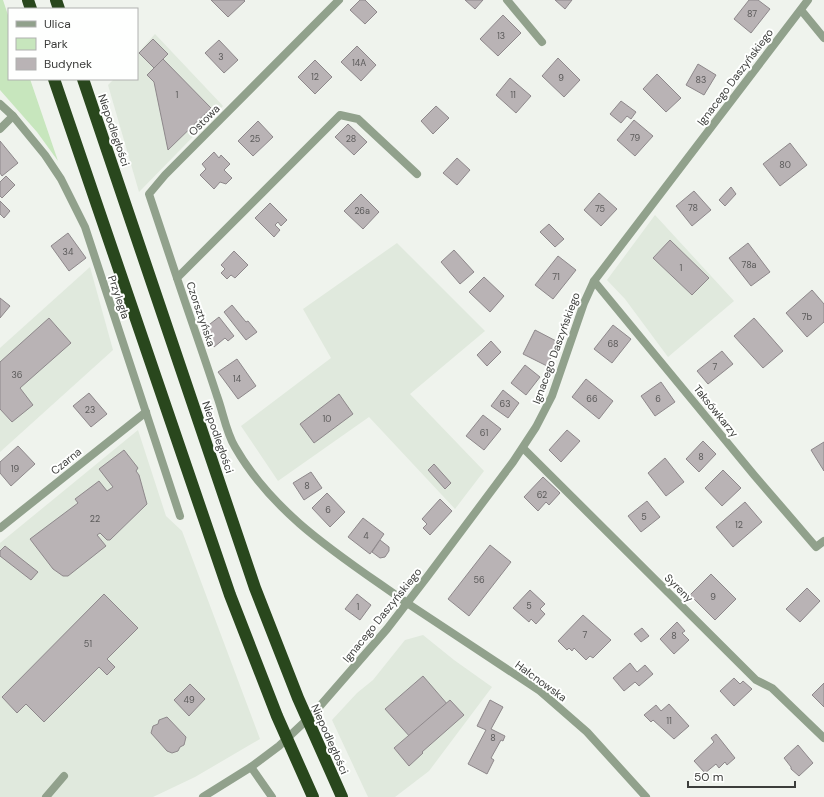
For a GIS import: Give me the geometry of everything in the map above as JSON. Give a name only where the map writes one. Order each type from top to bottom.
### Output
[{"type":"highway","points":[[54,80],[230,595],[277,716],[312,797]]},
{"type":"highway","name":"Niepodległości","points":[[83,80],[256,588],[298,698],[342,797]]},
{"type":"street","name":"Ostowa","points":[[177,278],[149,194],[165,175],[338,0]]},
{"type":"street","points":[[507,0],[542,42]]},
{"type":"street","name":"Ignacego Daszyńskiego","points":[[203,797],[251,767],[279,746],[313,714],[407,604],[523,448],[536,427],[552,396],[584,302],[594,281],[808,0]]},
{"type":"street","points":[[800,10],[824,38]]},
{"type":"street","name":"Przyległa","points":[[0,104],[13,116],[45,155],[61,179],[83,222],[180,516]]},
{"type":"street","name":"Czorsztyńska","points":[[407,604],[334,553],[307,531],[278,504],[257,480],[234,446],[177,278],[340,115],[358,119],[417,174]]},
{"type":"street","points":[[0,129],[13,116]]},
{"type":"street","name":"Taksówkarzy","points":[[594,281],[754,475],[816,547],[824,541]]},
{"type":"street","name":"Czarna","points":[[0,528],[146,412]]},
{"type":"street","name":"Syreny","points":[[523,448],[756,680],[772,688],[824,738]]},
{"type":"street","name":"Hałcnowska","points":[[407,604],[540,691],[587,732],[646,797]]},
{"type":"street","points":[[251,767],[272,797]]},
{"type":"street","points":[[47,797],[64,776]]},
{"type":"street","name":"Ignacego Daszyńskiego","points":[[198,797],[211,791]]},
{"type":"shaded area","points":[[155,34],[223,106],[139,192],[108,85],[113,80],[138,80],[138,53]]},
{"type":"shaded area","points":[[655,215],[734,301],[668,357],[625,299],[607,280]]},
{"type":"shaded area","points":[[397,243],[485,331],[410,394],[484,471],[455,509],[369,417],[278,481],[241,426],[331,358],[303,309]]},
{"type":"shaded area","points":[[90,267],[113,350],[0,452],[0,348]]},
{"type":"shaded area","points":[[138,430],[166,516],[182,531],[260,739],[195,777],[153,797],[0,797],[0,543]]},
{"type":"shaded area","points":[[423,635],[454,660],[492,687],[429,771],[395,797],[368,797],[332,720],[357,693],[373,680],[405,640]]},
{"type":"green space","points":[[0,0],[3,0],[8,15],[8,80],[30,80],[58,161],[37,132],[0,90]]},
{"type":"building","points":[[211,0],[244,0],[245,1],[228,17]]},
{"type":"building","points":[[360,0],[365,0],[377,12],[365,24],[350,10]]},
{"type":"building","points":[[465,0],[483,0],[475,9]]},
{"type":"building","points":[[555,0],[572,0],[565,9]]},
{"type":"building","points":[[749,0],[758,0],[770,9],[751,33],[734,19]]},
{"type":"building","points":[[503,15],[521,33],[498,56],[480,39]]},
{"type":"building","points":[[153,39],[168,54],[154,68],[139,53]]},
{"type":"building","points":[[219,40],[238,60],[224,73],[205,53]]},
{"type":"building","points":[[357,46],[376,65],[361,81],[341,62]]},
{"type":"building","points":[[558,58],[580,80],[564,97],[542,76]]},
{"type":"building","points":[[163,59],[211,108],[168,150],[154,82],[147,75]]},
{"type":"building","points":[[315,60],[332,77],[315,94],[298,77]]},
{"type":"building","points":[[698,64],[716,75],[704,95],[686,85]]},
{"type":"building","points":[[657,74],[681,98],[666,112],[643,89]]},
{"type":"building","points":[[510,78],[531,96],[516,113],[496,95]]},
{"type":"building","points":[[621,101],[636,112],[631,119],[627,116],[621,123],[610,114]]},
{"type":"building","points":[[436,106],[449,118],[433,134],[421,121]]},
{"type":"building","points":[[634,120],[653,136],[635,156],[617,140]]},
{"type":"building","points":[[258,121],[273,137],[253,156],[238,141]]},
{"type":"building","points":[[348,124],[367,142],[354,155],[335,137]]},
{"type":"building","points":[[0,141],[18,163],[2,176],[0,173]]},
{"type":"building","points":[[790,143],[807,165],[780,186],[763,164]]},
{"type":"building","points":[[214,152],[219,158],[221,155],[230,164],[224,170],[232,178],[226,184],[220,182],[214,189],[200,175],[206,169],[202,164]]},
{"type":"building","points":[[457,158],[470,170],[457,185],[443,173]]},
{"type":"building","points":[[6,176],[15,185],[2,198],[0,196],[0,182]]},
{"type":"building","points":[[731,187],[736,194],[725,206],[719,200]]},
{"type":"building","points":[[694,191],[711,210],[692,226],[676,206]]},
{"type":"building","points":[[599,193],[617,209],[601,226],[584,210]]},
{"type":"building","points":[[361,194],[379,212],[363,229],[344,211]]},
{"type":"building","points":[[0,201],[10,211],[4,218],[0,214]]},
{"type":"building","points":[[270,203],[287,220],[281,226],[278,222],[275,225],[280,230],[274,237],[255,218]]},
{"type":"building","points":[[549,224],[564,239],[555,247],[540,232]]},
{"type":"building","points":[[68,233],[86,258],[69,271],[51,246]]},
{"type":"building","points":[[670,240],[709,278],[692,295],[653,258]]},
{"type":"building","points":[[748,243],[770,272],[751,286],[729,258]]},
{"type":"building","points":[[454,250],[474,272],[460,284],[441,262]]},
{"type":"building","points":[[234,251],[248,265],[235,278],[231,275],[227,279],[221,273],[225,269],[221,265]]},
{"type":"building","points":[[558,256],[576,270],[553,299],[535,285]]},
{"type":"building","points":[[484,277],[504,296],[490,312],[469,292]]},
{"type":"building","points":[[812,290],[824,304],[824,322],[807,337],[786,313]]},
{"type":"building","points":[[0,298],[10,306],[0,318]]},
{"type":"building","points":[[232,305],[246,322],[248,321],[257,332],[246,340],[224,312]]},
{"type":"building","points":[[219,317],[234,336],[228,341],[225,338],[214,347],[201,331]]},
{"type":"building","points":[[49,318],[71,343],[20,388],[33,405],[12,422],[0,409],[0,362]]},
{"type":"building","points":[[754,318],[783,351],[763,368],[734,336]]},
{"type":"building","points":[[613,325],[631,339],[612,363],[594,349]]},
{"type":"building","points":[[535,330],[558,342],[547,366],[523,354]]},
{"type":"building","points":[[491,341],[501,352],[487,366],[477,355]]},
{"type":"building","points":[[722,351],[733,364],[708,384],[697,371]]},
{"type":"building","points":[[237,359],[256,386],[238,399],[218,372]]},
{"type":"building","points":[[525,365],[540,377],[526,395],[511,383]]},
{"type":"building","points":[[586,379],[613,401],[599,419],[572,397]]},
{"type":"building","points":[[661,382],[675,402],[655,416],[641,396]]},
{"type":"building","points":[[503,390],[519,403],[508,418],[491,406]]},
{"type":"building","points":[[89,393],[107,414],[91,427],[73,406]]},
{"type":"building","points":[[339,394],[353,414],[314,443],[300,424]]},
{"type":"building","points":[[483,415],[501,429],[484,450],[466,436]]},
{"type":"building","points":[[567,430],[580,441],[561,462],[549,450]]},
{"type":"building","points":[[703,441],[716,454],[699,472],[686,459]]},
{"type":"building","points":[[824,442],[824,471],[811,450]]},
{"type":"building","points":[[18,446],[35,464],[11,486],[0,473],[0,462]]},
{"type":"building","points":[[124,450],[138,468],[136,471],[139,475],[147,504],[110,540],[107,540],[100,533],[97,535],[106,546],[68,576],[63,576],[53,569],[30,539],[78,503],[75,499],[99,481],[107,491],[113,487],[99,469]]},
{"type":"building","points":[[665,458],[684,482],[666,496],[648,473]]},
{"type":"building","points":[[434,464],[451,483],[445,489],[428,470]]},
{"type":"building","points":[[723,470],[741,488],[722,506],[705,488]]},
{"type":"building","points":[[311,472],[322,488],[304,500],[293,483]]},
{"type":"building","points":[[543,477],[560,493],[549,505],[546,502],[538,511],[524,497]]},
{"type":"building","points":[[327,493],[345,512],[330,527],[312,508]]},
{"type":"building","points":[[440,499],[452,511],[430,535],[423,528],[427,524],[422,519]]},
{"type":"building","points":[[647,501],[660,517],[641,532],[628,516]]},
{"type":"building","points":[[745,502],[762,522],[733,547],[716,527]]},
{"type":"building","points":[[363,518],[384,534],[370,554],[348,537]]},
{"type":"building","points":[[380,540],[389,547],[389,551],[385,557],[380,558],[372,552]]},
{"type":"building","points":[[490,545],[511,562],[469,616],[448,599]]},
{"type":"building","points":[[5,546],[38,572],[31,580],[0,556],[0,551]]},
{"type":"building","points":[[711,574],[736,599],[715,620],[690,595]]},
{"type":"building","points":[[807,588],[820,601],[800,622],[786,609]]},
{"type":"building","points":[[530,590],[545,604],[540,609],[545,614],[536,624],[531,619],[529,622],[513,608]]},
{"type":"building","points":[[104,594],[138,628],[107,659],[115,667],[107,675],[99,667],[44,722],[26,704],[17,713],[2,697]]},
{"type":"building","points":[[357,594],[371,605],[360,620],[345,609]]},
{"type":"building","points":[[583,615],[611,640],[593,658],[590,656],[586,660],[574,648],[572,651],[569,648],[567,650],[558,641]]},
{"type":"building","points":[[677,622],[685,631],[682,633],[689,640],[674,654],[660,639]]},
{"type":"building","points":[[642,628],[649,636],[641,642],[634,634]]},
{"type":"building","points":[[630,663],[637,672],[645,665],[653,674],[639,686],[635,682],[624,691],[613,678]]},
{"type":"building","points":[[423,676],[448,705],[411,738],[385,709]]},
{"type":"building","points":[[734,678],[740,684],[743,681],[752,689],[734,706],[720,691]]},
{"type":"building","points":[[824,683],[824,707],[812,695]]},
{"type":"building","points":[[190,684],[205,699],[189,716],[174,700]]},
{"type":"building","points":[[450,700],[464,715],[422,752],[423,753],[409,766],[394,748]]},
{"type":"building","points":[[490,700],[503,707],[491,729],[505,736],[503,741],[501,740],[491,758],[494,760],[487,774],[468,764],[486,730],[477,726]]},
{"type":"building","points":[[669,704],[689,726],[674,739],[653,720],[651,722],[644,715],[656,705],[661,711]]},
{"type":"building","points":[[167,717],[186,737],[184,745],[180,747],[178,751],[172,753],[167,751],[151,733],[153,726],[158,724],[159,720]]},
{"type":"building","points":[[716,734],[735,758],[727,765],[725,762],[719,768],[716,764],[705,773],[694,761],[714,742],[711,738]]},
{"type":"building","points":[[798,745],[813,763],[799,776],[791,769],[784,758]]}]
